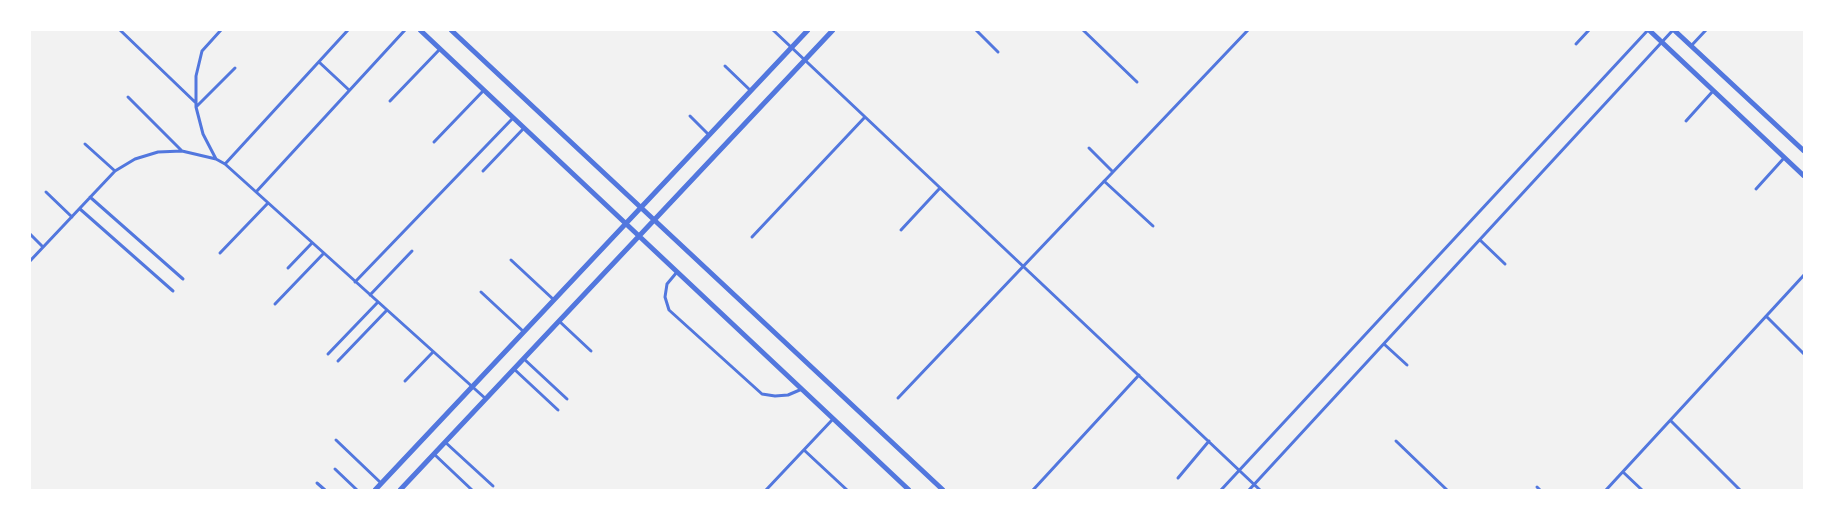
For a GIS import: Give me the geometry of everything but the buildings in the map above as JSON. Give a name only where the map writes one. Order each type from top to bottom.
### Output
[{"type":"street","points":[[420,30],[909,490]]},
{"type":"street","points":[[451,30],[943,490]]},
{"type":"street","points":[[375,490],[808,30]]},
{"type":"street","points":[[400,490],[833,30]]},
{"type":"street","points":[[1649,30],[1804,176]]},
{"type":"street","points":[[1674,30],[1804,152]]},
{"type":"lane","points":[[120,30],[196,105]]},
{"type":"lane","points":[[216,159],[204,134],[196,105],[196,76],[202,50],[221,30]]},
{"type":"lane","points":[[225,164],[348,30]]},
{"type":"lane","points":[[256,192],[405,30]]},
{"type":"lane","points":[[773,30],[1260,490]]},
{"type":"lane","points":[[976,30],[998,52]]},
{"type":"lane","points":[[1083,30],[1137,82]]},
{"type":"lane","points":[[898,398],[1248,30]]},
{"type":"lane","points":[[1576,44],[1589,30]]},
{"type":"lane","points":[[1221,490],[1649,30]]},
{"type":"lane","points":[[1249,490],[1674,30]]},
{"type":"lane","points":[[1691,46],[1706,30]]},
{"type":"lane","points":[[390,101],[440,49]]},
{"type":"lane","points":[[319,62],[349,90]]},
{"type":"lane","points":[[724,66],[751,92]]},
{"type":"lane","points":[[196,105],[235,68]]},
{"type":"lane","points":[[434,142],[484,90]]},
{"type":"lane","points":[[1686,120],[1713,90]]},
{"type":"lane","points":[[128,97],[182,151]]},
{"type":"lane","points":[[690,116],[710,136]]},
{"type":"lane","points":[[752,237],[865,117]]},
{"type":"lane","points":[[355,282],[514,118]]},
{"type":"lane","points":[[483,171],[524,128]]},
{"type":"lane","points":[[86,144],[115,171]]},
{"type":"lane","points":[[1089,148],[1113,172]]},
{"type":"lane","points":[[30,261],[115,171],[135,158],[158,152],[182,151],[216,159],[225,164],[486,399]]},
{"type":"lane","points":[[1756,189],[1784,157]]},
{"type":"lane","points":[[1104,180],[1153,226]]},
{"type":"lane","points":[[901,230],[940,188]]},
{"type":"lane","points":[[46,192],[72,217]]},
{"type":"lane","points":[[90,197],[183,279]]},
{"type":"lane","points":[[220,253],[268,203]]},
{"type":"lane","points":[[80,209],[174,290]]},
{"type":"lane","points":[[30,234],[43,247]]},
{"type":"lane","points":[[1480,240],[1505,264]]},
{"type":"lane","points":[[288,268],[312,243]]},
{"type":"lane","points":[[370,295],[412,251]]},
{"type":"lane","points":[[275,304],[324,253]]},
{"type":"lane","points":[[512,260],[554,300]]},
{"type":"lane","points":[[677,272],[667,284],[665,297],[669,310],[762,394],[788,395],[802,389]]},
{"type":"lane","points":[[1606,490],[1804,275]]},
{"type":"lane","points":[[481,292],[524,332]]},
{"type":"lane","points":[[328,354],[378,302]]},
{"type":"lane","points":[[338,361],[387,310]]},
{"type":"lane","points":[[1766,316],[1804,354]]},
{"type":"lane","points":[[559,321],[591,351]]},
{"type":"lane","points":[[1384,344],[1408,365]]},
{"type":"lane","points":[[405,381],[433,352]]},
{"type":"lane","points":[[524,359],[567,399]]},
{"type":"lane","points":[[514,369],[558,410]]},
{"type":"lane","points":[[1033,490],[1139,375]]},
{"type":"lane","points":[[766,490],[833,418]]},
{"type":"lane","points":[[1671,421],[1740,490]]},
{"type":"lane","points":[[336,440],[381,483]]},
{"type":"lane","points":[[1178,478],[1209,441]]},
{"type":"lane","points":[[1396,441],[1447,490]]},
{"type":"lane","points":[[446,442],[492,486]]},
{"type":"lane","points":[[804,450],[847,490]]},
{"type":"lane","points":[[434,454],[472,490]]},
{"type":"lane","points":[[335,469],[357,490]]},
{"type":"lane","points":[[1623,472],[1642,490]]},
{"type":"lane","points":[[317,483],[325,490]]}]
